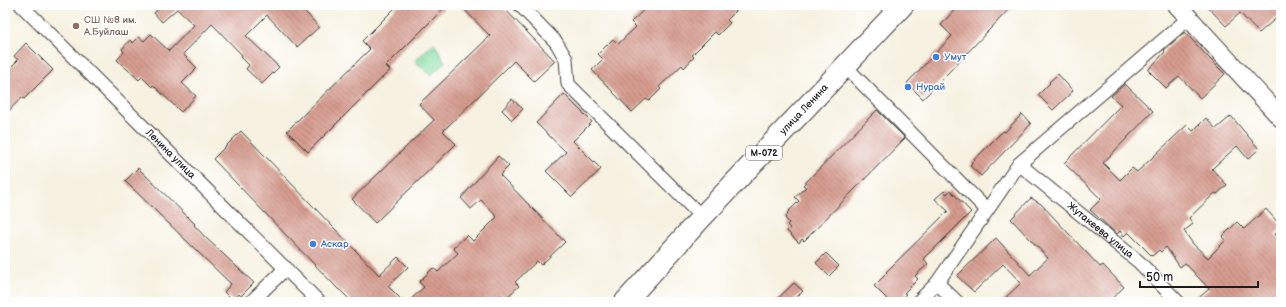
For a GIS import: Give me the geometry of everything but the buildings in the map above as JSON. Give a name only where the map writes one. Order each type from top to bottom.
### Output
[{"type":"main road","name":"улица Ленина","points":[[625,302],[702,217],[903,5]]},
{"type":"street","name":"Ленина улица","points":[[21,5],[319,302]]},
{"type":"street","points":[[520,5],[556,42],[566,59],[568,84],[702,217]]},
{"type":"street","points":[[1177,5],[1281,118]]},
{"type":"street","points":[[918,302],[937,283],[1019,164],[1189,18]]},
{"type":"street","points":[[846,66],[987,210]]},
{"type":"street","name":"Жутакеева улица","points":[[1019,164],[1138,262],[1178,302]]},
{"type":"street","points":[[251,302],[286,268]]},
{"type":"street","points":[[937,283],[957,302]]},
{"type":"green space","points":[[434,43],[445,62],[431,75],[415,61]]},
{"type":"place","name":"СШ №8 им. А.Буйлаш","points":[[76,26]]},
{"type":"place","name":"Умут","points":[[936,57]]},
{"type":"place","name":"Нурай","points":[[908,87]]},
{"type":"place","name":"Аскар","points":[[313,244]]}]
